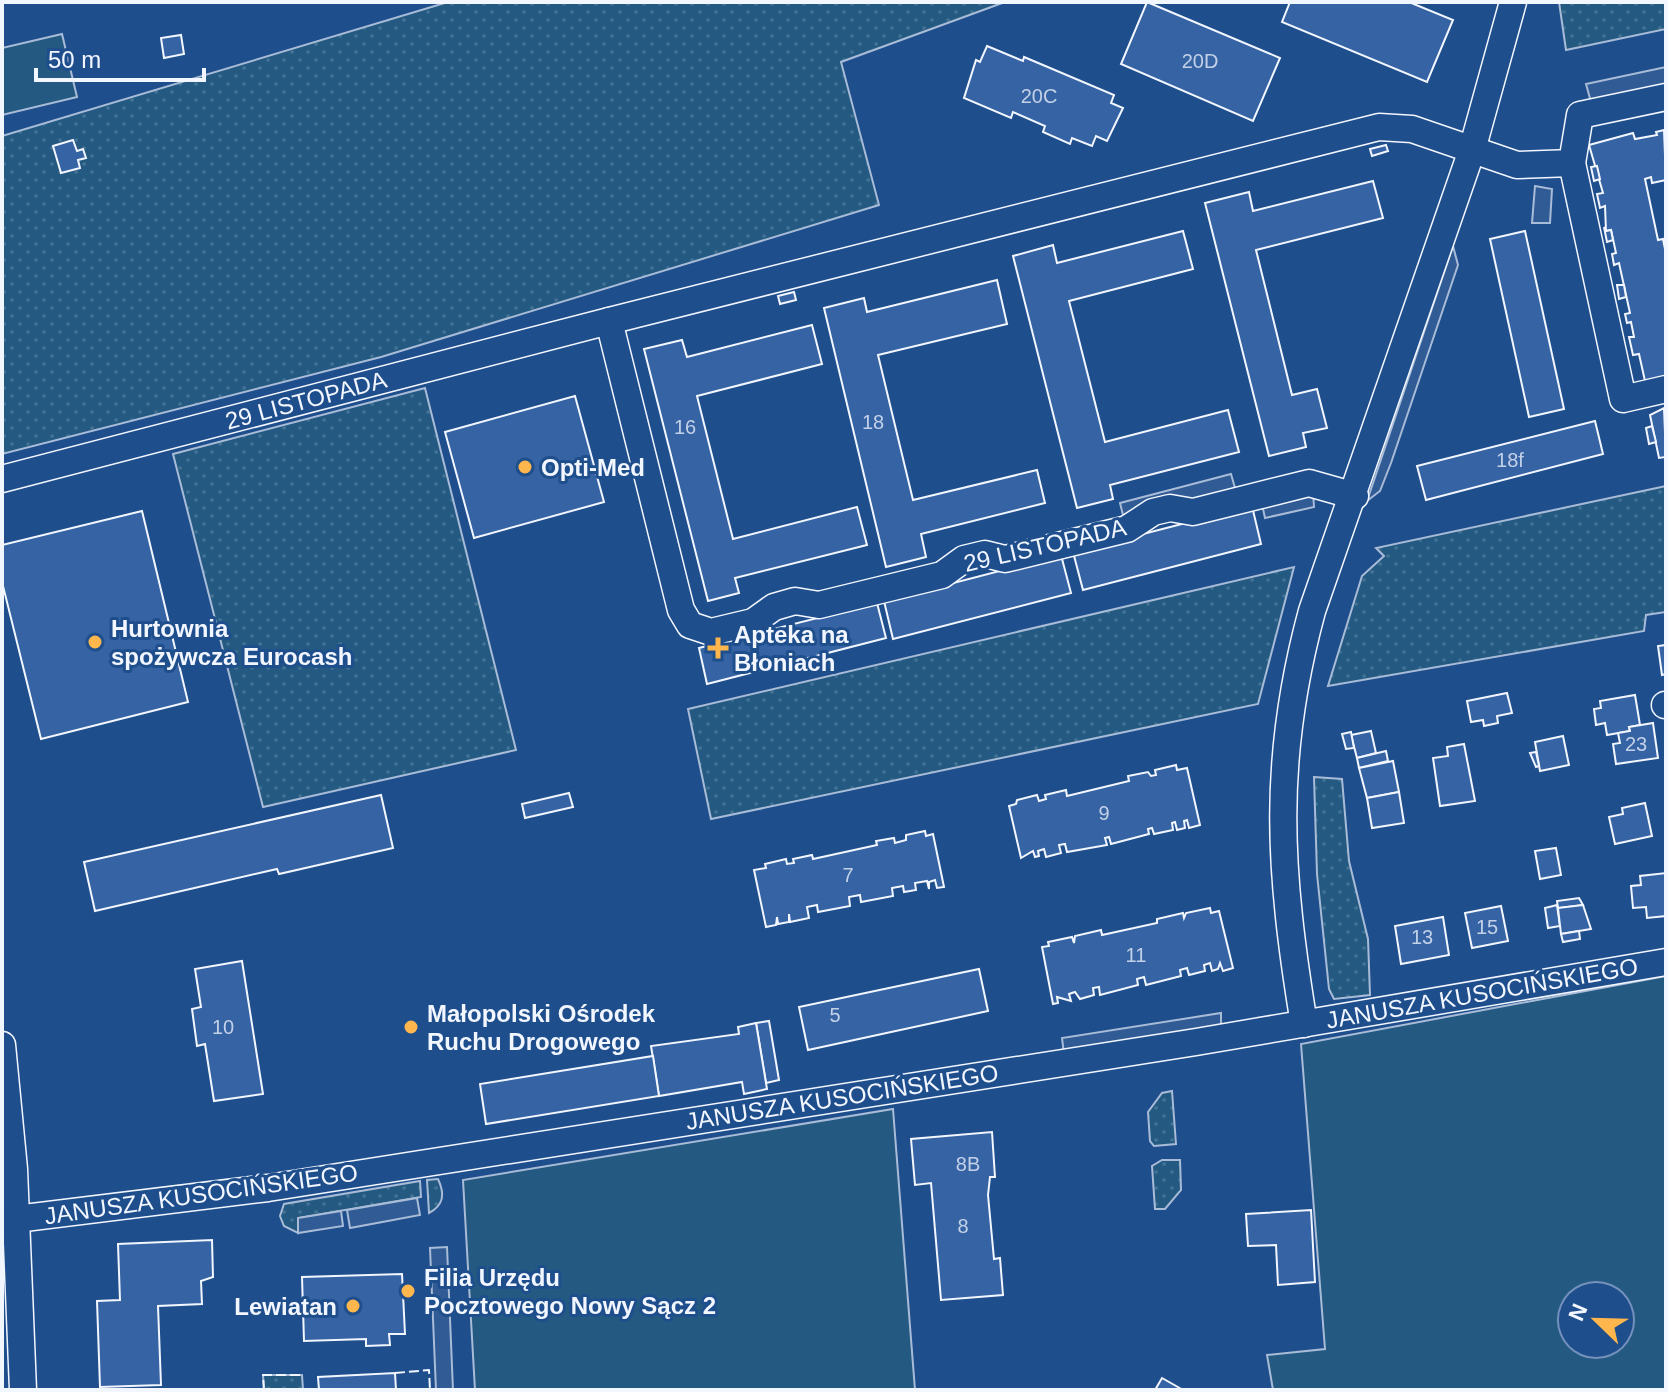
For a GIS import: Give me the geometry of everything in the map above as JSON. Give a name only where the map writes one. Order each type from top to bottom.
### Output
[{"type":"street","points":[[1304,1024],[1285,887],[1281,804],[1285,742],[1312,611],[1355,496],[1472,150],[1513,2]]},
{"type":"street","points":[[1666,97],[1580,115],[1572,163],[1623,399],[1666,389]]},
{"type":"street","name":"29 LISTOPADA","points":[[2,479],[609,321],[1379,127],[1412,129],[1517,165],[1572,163]]},
{"type":"street","name":"29 LISTOPADA","points":[[609,321],[681,610],[690,625],[704,632],[753,622],[774,607],[795,601],[819,605],[942,575],[964,559],[985,554],[1005,559],[1127,529],[1153,512],[1170,508],[1193,512],[1309,483],[1355,496]]},
{"type":"street","name":"JANUSZA KUSOCIŃSKIEGO","points":[[16,1219],[268,1188],[1304,1024],[1666,962]]},
{"type":"street","points":[[2,1045],[16,1219],[23,1390]]},
{"type":"shaded area","points":[[448,2],[1005,2],[841,62],[879,205],[381,357],[2,454],[2,136]]},
{"type":"shaded area","points":[[1559,2],[1666,2],[1666,29],[1566,50]]},
{"type":"shaded area","points":[[62,34],[77,97],[2,115],[2,48]]},
{"type":"shaded area","points":[[1666,67],[1666,86],[1591,102],[1586,84]]},
{"type":"shaded area","points":[[1535,186],[1552,189],[1550,223],[1532,223]]},
{"type":"shaded area","points":[[1453,246],[1458,265],[1391,463],[1380,491],[1367,501]]},
{"type":"shaded area","points":[[425,388],[516,750],[263,807],[173,454]]},
{"type":"shaded area","points":[[1231,474],[1235,488],[1124,519],[1120,503]]},
{"type":"shaded area","points":[[1666,486],[1666,612],[1646,615],[1644,631],[1328,686],[1362,576],[1384,556],[1376,548]]},
{"type":"shaded area","points":[[1313,491],[1314,507],[1265,518],[1262,504]]},
{"type":"shaded area","points":[[1294,567],[1258,704],[711,819],[688,709]]},
{"type":"shaded area","points":[[1314,777],[1342,779],[1349,861],[1368,939],[1370,995],[1334,999],[1329,989],[1317,874]]},
{"type":"shaded area","points":[[1666,976],[1666,1390],[1273,1390],[1267,1355],[1325,1349],[1301,1044]]},
{"type":"shaded area","points":[[1221,1013],[1221,1028],[1064,1054],[1062,1038]]},
{"type":"shaded area","points":[[1172,1091],[1176,1144],[1154,1146],[1150,1141],[1148,1112],[1162,1093]]},
{"type":"shaded area","points":[[893,1109],[915,1390],[475,1390],[463,1180]]},
{"type":"shaded area","points":[[1162,1160],[1180,1160],[1181,1190],[1165,1209],[1155,1209],[1152,1166]]},
{"type":"shaded area","points":[[438,1179],[442,1199],[429,1213],[427,1180]]},
{"type":"shaded area","points":[[420,1181],[421,1197],[298,1218],[298,1233],[284,1226],[280,1216],[284,1204]]},
{"type":"shaded area","points":[[417,1198],[420,1215],[350,1228],[347,1210]]},
{"type":"shaded area","points":[[341,1211],[343,1226],[298,1233],[298,1218]]},
{"type":"shaded area","points":[[447,1247],[453,1390],[436,1390],[430,1248]]},
{"type":"shaded area","points":[[263,1375],[302,1375],[303,1390],[264,1390]]},
{"type":"building","points":[[1147,2],[1280,58],[1253,121],[1121,64]]},
{"type":"building","points":[[1290,2],[1409,2],[1453,20],[1427,82],[1282,22]]},
{"type":"building","points":[[181,35],[184,54],[164,58],[161,38]]},
{"type":"building","points":[[987,46],[1023,61],[1024,57],[1114,95],[1111,103],[1123,108],[1107,141],[1096,136],[1092,146],[1072,138],[1070,144],[1043,132],[1045,126],[1013,112],[1011,118],[964,98],[976,60],[980,62]]},
{"type":"building","points":[[1664,130],[1666,180],[1652,183],[1651,177],[1645,179],[1658,240],[1663,239],[1666,254],[1666,376],[1645,381],[1639,354],[1633,355],[1629,337],[1634,337],[1631,322],[1627,323],[1625,314],[1630,313],[1619,263],[1614,265],[1612,254],[1616,253],[1611,230],[1606,231],[1605,206],[1600,208],[1597,194],[1603,193],[1589,145],[1633,133],[1635,139],[1657,135],[1656,132]]},
{"type":"building","points":[[73,140],[77,151],[83,149],[86,158],[78,160],[80,168],[61,173],[53,146]]},
{"type":"building","points":[[1386,145],[1388,151],[1372,156],[1370,149]]},
{"type":"building","points":[[1597,166],[1600,179],[1594,181],[1591,167]]},
{"type":"building","points":[[1373,181],[1383,218],[1256,250],[1292,395],[1317,389],[1327,428],[1303,433],[1306,447],[1269,456],[1205,203],[1249,192],[1253,211]]},
{"type":"building","points":[[1604,227],[1606,231],[1611,230],[1613,240],[1607,242]]},
{"type":"building","points":[[1183,231],[1193,269],[1069,301],[1105,442],[1228,410],[1239,452],[1110,485],[1113,499],[1077,508],[1013,256],[1053,245],[1057,263]]},
{"type":"building","points":[[1525,231],[1564,409],[1529,417],[1490,239]]},
{"type":"building","points":[[997,280],[1007,324],[878,355],[913,500],[1037,470],[1045,503],[921,534],[926,557],[886,567],[824,308],[864,298],[867,312]]},
{"type":"building","points":[[1617,285],[1624,285],[1626,297],[1619,299]]},
{"type":"building","points":[[794,292],[796,300],[780,304],[778,296]]},
{"type":"building","points":[[812,325],[822,364],[697,396],[733,539],[857,507],[867,545],[735,578],[739,593],[708,601],[644,349],[682,340],[687,357]]},
{"type":"building","name":"Opti-Med","points":[[575,396],[604,502],[474,538],[445,432]]},
{"type":"building","points":[[1664,408],[1666,457],[1659,458],[1650,415]]},
{"type":"building","points":[[1595,421],[1603,454],[1426,500],[1417,466]]},
{"type":"building","points":[[1652,426],[1656,442],[1649,444],[1646,428]]},
{"type":"building","points":[[1252,506],[1261,544],[1083,590],[1073,552]]},
{"type":"building","name":"Hurtownia spożywcza Eurocash","points":[[142,511],[188,702],[41,739],[2,582],[2,545]]},
{"type":"building","points":[[1061,555],[1071,593],[893,639],[884,601]]},
{"type":"building","points":[[877,603],[886,638],[707,684],[699,648]]},
{"type":"building","points":[[1666,645],[1666,674],[1662,675],[1658,646]]},
{"type":"building","points":[[1507,693],[1512,713],[1497,716],[1498,723],[1484,726],[1483,720],[1471,722],[1467,701]]},
{"type":"building","points":[[1635,695],[1640,725],[1629,727],[1630,731],[1607,735],[1605,723],[1596,725],[1594,709],[1601,708],[1600,701]]},
{"type":"building","points":[[1653,723],[1658,758],[1616,764],[1613,744],[1620,743],[1618,733],[1630,731],[1629,727]]},
{"type":"building","points":[[1371,731],[1376,753],[1357,758],[1351,735]]},
{"type":"building","points":[[1351,732],[1354,748],[1346,749],[1342,734]]},
{"type":"building","points":[[1563,736],[1569,765],[1540,771],[1535,742]]},
{"type":"building","points":[[1464,744],[1475,801],[1440,806],[1433,758],[1448,756],[1447,747]]},
{"type":"building","points":[[1386,751],[1388,761],[1359,768],[1357,758]]},
{"type":"building","points":[[1536,752],[1539,766],[1536,767],[1530,753]]},
{"type":"building","points":[[1393,761],[1399,792],[1367,798],[1359,768]]},
{"type":"building","points":[[1176,765],[1177,770],[1187,768],[1200,825],[1189,828],[1187,820],[1184,821],[1185,828],[1177,830],[1175,822],[1172,823],[1173,830],[1154,834],[1152,828],[1148,829],[1149,834],[1111,844],[1109,837],[1105,838],[1107,845],[1067,852],[1065,844],[1059,845],[1061,853],[1046,857],[1044,849],[1038,851],[1039,856],[1035,857],[1033,851],[1021,858],[1009,806],[1016,804],[1017,800],[1037,795],[1039,801],[1046,799],[1045,795],[1066,790],[1067,796],[1129,781],[1128,776],[1148,772],[1151,776],[1156,775],[1155,770]]},
{"type":"building","points":[[1399,792],[1404,823],[1372,828],[1367,798]]},
{"type":"building","points":[[569,793],[573,807],[525,818],[522,804]]},
{"type":"building","points":[[381,795],[393,848],[279,874],[277,869],[95,911],[84,862]]},
{"type":"building","points":[[1645,803],[1652,836],[1615,844],[1609,817],[1623,814],[1622,808]]},
{"type":"building","points":[[925,831],[926,836],[933,834],[944,887],[937,888],[935,880],[929,882],[929,889],[927,881],[915,883],[916,890],[904,892],[903,886],[892,888],[893,896],[861,902],[860,895],[849,897],[850,906],[818,912],[817,905],[807,907],[809,918],[790,922],[789,914],[789,922],[778,924],[777,917],[776,925],[766,927],[754,870],[786,859],[787,864],[794,863],[793,859],[812,855],[813,859],[877,845],[876,841],[894,838],[895,843],[906,840],[906,835]]},
{"type":"building","points":[[1556,848],[1561,875],[1540,879],[1535,851]]},
{"type":"building","points":[[1666,873],[1666,916],[1647,918],[1646,907],[1633,908],[1631,886],[1641,885],[1640,876]]},
{"type":"building","points":[[1579,898],[1583,905],[1558,908],[1557,901]]},
{"type":"building","points":[[1557,905],[1560,926],[1548,928],[1545,908]]},
{"type":"building","points":[[1583,905],[1591,929],[1561,934],[1558,908]]},
{"type":"building","points":[[1501,906],[1508,941],[1472,948],[1465,913]]},
{"type":"building","points":[[1210,908],[1211,913],[1219,911],[1233,968],[1223,971],[1220,963],[1218,969],[1212,971],[1210,963],[1204,965],[1205,971],[1189,975],[1187,968],[1180,970],[1181,976],[1146,985],[1144,977],[1137,979],[1138,985],[1100,995],[1099,987],[1093,988],[1094,995],[1080,999],[1075,992],[1069,994],[1071,1001],[1057,997],[1058,1003],[1053,1004],[1042,947],[1049,946],[1048,942],[1072,937],[1074,943],[1075,936],[1101,930],[1102,935],[1157,923],[1157,919],[1183,913],[1184,918],[1186,913]]},
{"type":"building","points":[[1443,917],[1449,955],[1401,964],[1395,926]]},
{"type":"building","points":[[1579,931],[1580,939],[1563,942],[1561,934]]},
{"type":"building","points":[[242,961],[263,1094],[214,1101],[205,1044],[197,1046],[192,1009],[201,1007],[195,969]]},
{"type":"building","points":[[979,969],[988,1011],[808,1050],[799,1007]]},
{"type":"building","points":[[769,1021],[779,1080],[766,1083],[756,1023]]},
{"type":"building","points":[[756,1023],[767,1089],[744,1094],[742,1082],[659,1096],[651,1046],[739,1034],[738,1027]]},
{"type":"building","points":[[653,1056],[659,1096],[486,1124],[480,1084]]},
{"type":"building","points":[[992,1132],[995,1177],[990,1177],[988,1195],[994,1259],[1000,1258],[1003,1295],[941,1300],[931,1183],[915,1185],[911,1139]]},
{"type":"building","points":[[1311,1210],[1315,1282],[1278,1285],[1276,1245],[1248,1246],[1246,1214]]},
{"type":"building","points":[[212,1240],[213,1277],[201,1281],[202,1304],[158,1306],[161,1385],[100,1387],[97,1301],[120,1300],[118,1244]]},
{"type":"building","name":"Lewiatan","points":[[402,1274],[405,1334],[389,1334],[390,1345],[366,1346],[366,1339],[304,1341],[302,1277]]},
{"type":"building","points":[[395,1373],[396,1390],[319,1390],[318,1377]]},
{"type":"building","points":[[1162,1378],[1183,1390],[1155,1390]]},
{"type":"fence","points":[[395,1373],[429,1370],[430,1390]]},
{"type":"fence","points":[[264,1390],[263,1375],[302,1375]]},
{"type":"place","name":"Opti-Med","points":[[525,467]]},
{"type":"place","name":"Hurtownia spożywcza Eurocash","points":[[95,642]]},
{"type":"place","name":"Apteka na Błoniach","points":[[718,648]]},
{"type":"place","name":"Małopolski Ośrodek Ruchu Drogowego","points":[[411,1027]]},
{"type":"place","name":"Filia Urzędu Pocztowego Nowy Sącz 2","points":[[408,1291]]},
{"type":"place","name":"Lewiatan","points":[[353,1306]]}]
